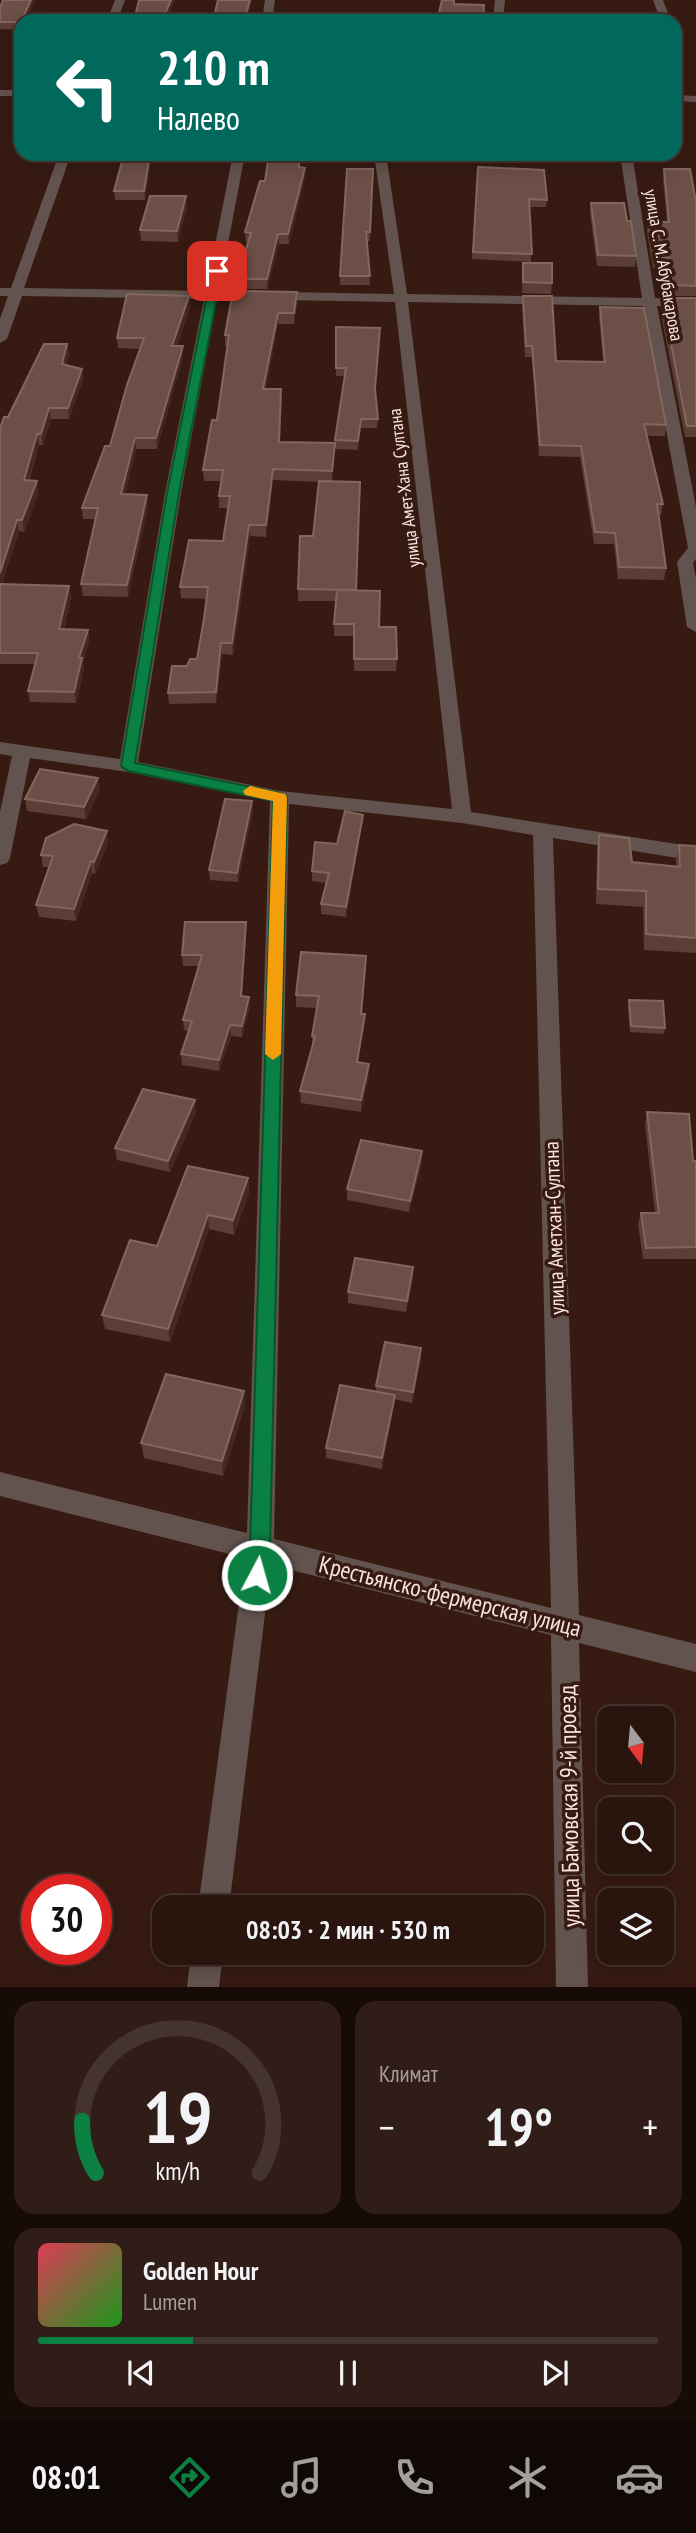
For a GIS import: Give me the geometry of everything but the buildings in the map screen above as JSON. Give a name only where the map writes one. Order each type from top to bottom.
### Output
[{"type":"street","points":[[0,339],[63,161]]},
{"type":"street","points":[[128,766],[173,493],[238,161]]},
{"type":"street","name":"улица Амет-Хана Султана","points":[[381,161],[401,299],[462,817]]},
{"type":"street","name":"улица С. М. Абубакарова","points":[[627,161],[649,302],[696,548],[685,562],[696,627]]},
{"type":"street","points":[[0,292],[696,303]]},
{"type":"street","points":[[0,748],[128,766],[280,797],[462,817],[696,854]]},
{"type":"street","points":[[0,858],[22,751]]},
{"type":"street","points":[[215,1895],[260,1548],[280,797]]},
{"type":"street","name":"улица Аметхан-Султана","points":[[543,830],[565,1625]]},
{"type":"street","name":"Крестьянско-фермерская улица","points":[[0,1484],[696,1658]]},
{"type":"street","name":"улица Бамовская 9-й проезд","points":[[565,1625],[572,1987]]},
{"type":"street","points":[[203,1987],[206,1965]]},
{"type":"slow traffic","points":[[250,791],[280,797],[273,1054]]},
{"type":"route","points":[[217,271],[173,493],[128,766],[280,797],[260,1548],[257,1575]]}]
